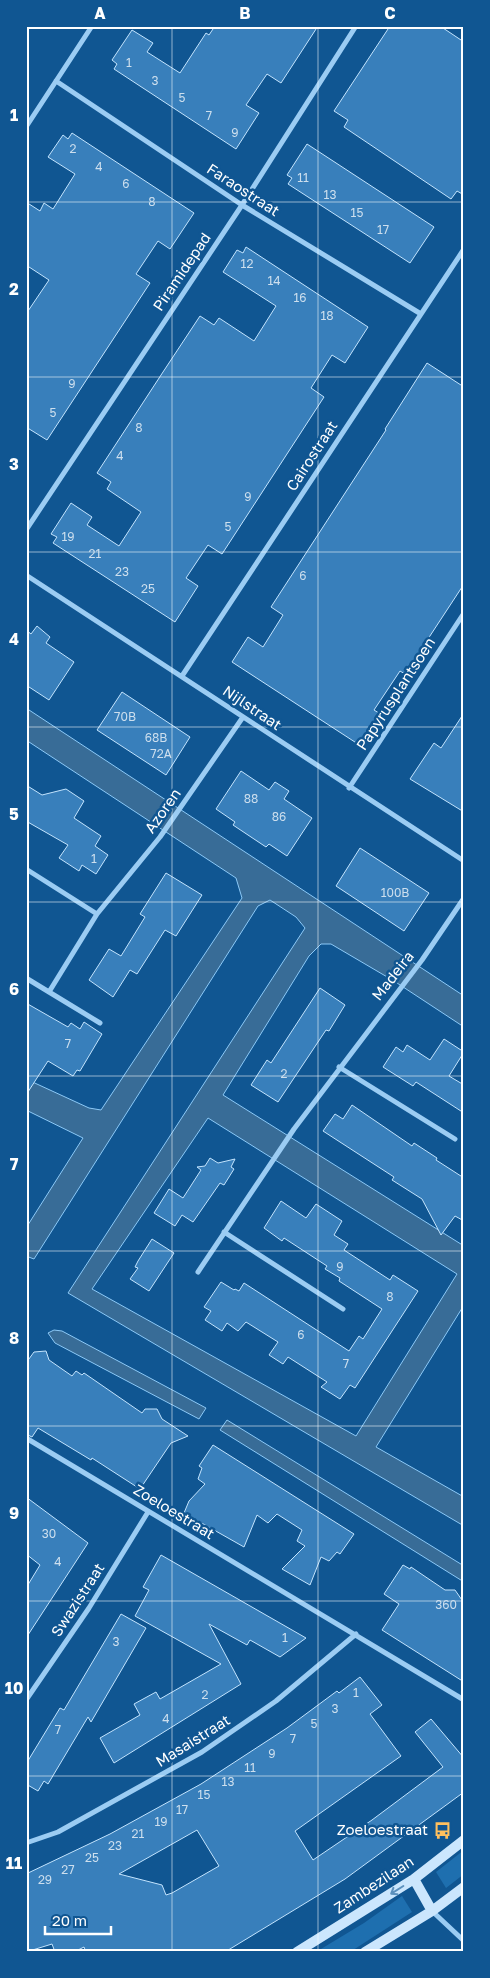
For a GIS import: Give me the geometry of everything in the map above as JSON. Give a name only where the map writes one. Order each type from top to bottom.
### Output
[{"type":"street","points":[[26,127],[92,26]]},
{"type":"street","name":"Piramidepad","points":[[26,530],[242,205],[356,26]]},
{"type":"street","name":"Faraostraat","points":[[56,81],[242,205],[421,314]]},
{"type":"street","name":"Cairostraat","points":[[182,676],[464,249]]},
{"type":"street","name":"Nijlstraat","points":[[26,575],[464,862]]},
{"type":"street","name":"Papyrusplantsoen","points":[[349,788],[464,613]]},
{"type":"street","name":"Azoren","points":[[49,992],[97,914],[160,837],[243,717]]},
{"type":"street","points":[[26,869],[97,914]]},
{"type":"street","name":"Madeira","points":[[198,1272],[294,1129],[339,1067],[422,960],[464,898]]},
{"type":"street","points":[[26,978],[100,1023]]},
{"type":"street","points":[[339,1067],[455,1139]]},
{"type":"street","points":[[224,1232],[343,1309]]},
{"type":"street","name":"Zoeloestraat","points":[[26,1438],[464,1700]]},
{"type":"street","name":"Swazistraat","points":[[26,1700],[88,1608],[148,1512]]},
{"type":"street","name":"Masaistraat","points":[[26,1843],[58,1832],[202,1752],[276,1701],[356,1634]]},
{"type":"street","name":"Zambezilaan","points":[[297,1952],[414,1879],[464,1840]]},
{"type":"street","points":[[414,1879],[432,1911],[464,1941]]},
{"type":"street","points":[[365,1952],[432,1911],[464,1887]]},
{"type":"shaded area","points":[[26,708],[464,996],[464,1027],[394,981],[331,944],[321,944],[309,956],[223,1095],[464,1246],[464,1305],[376,1447],[464,1497],[464,1526],[68,1293],[305,928],[296,917],[270,900],[258,906],[34,1259],[26,1256],[26,1228],[83,1138],[26,1110],[26,1079],[89,1108],[101,1110],[242,898],[236,878],[26,740]],"holes":[[[208,1118],[457,1274],[356,1436],[92,1289]]]},
{"type":"shaded area","points":[[54,1330],[62,1331],[206,1408],[199,1419],[55,1343],[48,1333]]},
{"type":"shaded area","points":[[227,1420],[464,1566],[464,1582],[220,1430]]},
{"type":"shaded area","points":[[464,1850],[464,1874],[446,1888],[436,1872]]},
{"type":"shaded area","points":[[402,1896],[412,1912],[350,1952],[316,1952],[364,1923]]},
{"type":"building","points":[[215,26],[318,26],[281,83],[267,74],[246,105],[259,113],[236,149],[114,69],[117,64],[112,60],[132,30],[153,43],[147,52],[180,73],[206,33],[209,35]]},
{"type":"building","points":[[390,26],[440,26],[464,42],[464,195],[457,191],[451,199],[344,127],[348,120],[334,111]]},
{"type":"building","points":[[72,133],[194,213],[170,249],[158,241],[136,274],[150,283],[47,440],[26,427],[26,314],[49,280],[26,265],[26,202],[40,211],[44,203],[53,209],[75,174],[48,157],[63,135],[68,139]]},
{"type":"building","points":[[307,144],[434,227],[410,263],[288,184],[292,178],[287,175]]},
{"type":"building","points":[[246,247],[368,327],[345,363],[332,355],[311,388],[324,397],[222,554],[208,545],[186,578],[198,586],[175,622],[53,543],[57,537],[51,534],[71,503],[92,517],[87,525],[119,546],[141,512],[107,489],[111,482],[97,473],[163,372],[200,316],[214,325],[219,318],[254,341],[276,306],[223,272],[237,250],[243,253]]},
{"type":"building","points":[[427,363],[464,387],[464,584],[405,674],[400,671],[374,710],[382,715],[361,746],[232,662],[248,637],[263,647],[283,615],[271,607],[386,430]]},
{"type":"building","points":[[37,626],[50,637],[46,643],[74,662],[49,700],[26,685],[26,630],[31,634]]},
{"type":"building","points":[[122,692],[190,737],[166,775],[97,730]]},
{"type":"building","points":[[464,713],[464,812],[410,779],[434,743],[441,748]]},
{"type":"building","points":[[241,771],[269,790],[275,782],[289,791],[284,799],[312,818],[287,856],[269,844],[266,847],[233,825],[235,822],[216,809]]},
{"type":"building","points":[[26,785],[42,795],[66,789],[84,801],[74,818],[101,836],[95,846],[108,855],[96,874],[82,865],[79,871],[59,858],[68,845],[26,821]]},
{"type":"building","points":[[360,848],[429,893],[404,931],[336,886]]},
{"type":"building","points":[[166,873],[202,895],[176,936],[165,930],[137,974],[130,970],[113,997],[89,980],[109,949],[121,956],[145,917],[140,914]]},
{"type":"building","points":[[320,988],[345,1005],[329,1031],[326,1030],[278,1102],[251,1085],[267,1060],[271,1063]]},
{"type":"building","points":[[26,1003],[68,1027],[71,1023],[80,1029],[84,1022],[102,1034],[80,1071],[77,1070],[73,1076],[48,1061],[26,1095]]},
{"type":"building","points":[[444,1039],[464,1052],[449,1076],[464,1085],[464,1113],[416,1082],[413,1086],[383,1067],[396,1047],[403,1052],[407,1045],[430,1060]]},
{"type":"building","points":[[352,1105],[412,1146],[414,1143],[464,1178],[464,1221],[455,1216],[441,1235],[422,1199],[392,1180],[394,1177],[323,1131],[335,1114],[343,1119]]},
{"type":"building","points":[[210,1158],[218,1163],[235,1159],[231,1167],[234,1169],[224,1185],[220,1183],[193,1222],[182,1215],[175,1226],[154,1213],[169,1189],[183,1198],[201,1170],[197,1167],[205,1166]]},
{"type":"building","points":[[281,1201],[306,1218],[316,1204],[342,1221],[334,1235],[348,1244],[344,1250],[390,1280],[393,1275],[418,1291],[355,1388],[350,1385],[340,1399],[321,1387],[327,1382],[288,1357],[283,1364],[269,1355],[278,1342],[246,1322],[238,1331],[227,1323],[222,1331],[205,1320],[211,1311],[204,1307],[221,1282],[239,1291],[244,1283],[349,1351],[359,1336],[363,1339],[382,1309],[339,1281],[340,1278],[325,1269],[327,1266],[284,1238],[282,1241],[264,1228]]},
{"type":"building","points":[[152,1239],[174,1253],[149,1291],[130,1279],[138,1268],[135,1267]]},
{"type":"building","points":[[46,1351],[49,1360],[72,1376],[76,1371],[82,1375],[84,1373],[142,1413],[145,1409],[157,1409],[162,1419],[188,1436],[171,1443],[140,1489],[92,1458],[91,1460],[38,1428],[32,1437],[26,1434],[26,1363],[34,1352]]},
{"type":"building","points":[[213,1445],[354,1534],[340,1554],[337,1552],[329,1561],[321,1557],[310,1585],[282,1569],[305,1546],[297,1541],[302,1530],[277,1514],[268,1523],[257,1515],[244,1547],[184,1513],[189,1501],[205,1484],[198,1479],[202,1468],[199,1466]]},
{"type":"building","points":[[26,1497],[88,1543],[26,1638],[26,1588],[40,1565],[26,1554]]},
{"type":"building","points":[[161,1555],[306,1638],[280,1657],[250,1640],[247,1645],[209,1624],[241,1684],[114,1763],[100,1738],[140,1715],[134,1704],[156,1692],[160,1699],[221,1664],[135,1616],[149,1590],[143,1587]]},
{"type":"building","points":[[403,1565],[410,1569],[411,1567],[445,1590],[455,1590],[464,1603],[464,1682],[382,1630],[399,1604],[384,1594]]},
{"type":"building","points":[[121,1614],[146,1628],[91,1722],[88,1717],[48,1784],[44,1781],[38,1791],[26,1784],[26,1764],[60,1708],[64,1710]]},
{"type":"building","points":[[360,1677],[382,1705],[370,1714],[401,1756],[295,1831],[313,1860],[372,1820],[443,1767],[415,1732],[431,1719],[464,1758],[464,1792],[345,1879],[225,1952],[86,1952],[84,1947],[74,1952],[55,1952],[52,1944],[26,1952],[26,1874],[110,1834],[201,1784],[287,1728],[337,1691],[339,1693]],"holes":[[[197,1830],[219,1866],[166,1895],[162,1885],[119,1874]]]},
{"type":"place","name":"Zoeloestraat","points":[[442,1830]]}]
